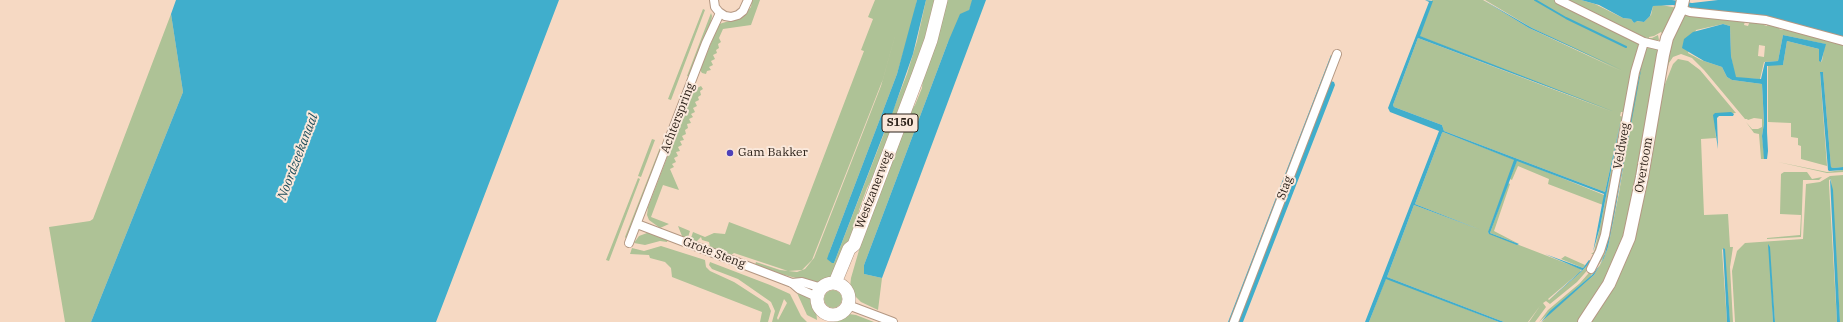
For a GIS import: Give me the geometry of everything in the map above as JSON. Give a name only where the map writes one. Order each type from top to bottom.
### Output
[{"type":"main road","name":"Westzanerweg","points":[[839,284],[854,252],[854,244],[925,56],[942,0]]},
{"type":"main road","points":[[819,322],[820,298],[828,284],[839,284],[849,296],[848,305],[843,312],[832,318],[828,314],[820,298]]},
{"type":"street","points":[[714,0],[715,7],[720,13],[729,17],[738,15],[746,8],[748,0]]},
{"type":"street","points":[[1558,0],[1644,42],[1665,47]]},
{"type":"street","points":[[1683,4],[1690,12],[1769,21],[1843,40]]},
{"type":"street","name":"Overtoom","points":[[1584,322],[1609,284],[1629,238],[1642,177],[1665,47],[1670,30],[1683,4]]},
{"type":"street","name":"Achterspring","points":[[629,243],[706,43],[720,13]]},
{"type":"street","name":"Veldweg","points":[[1591,269],[1600,251],[1605,235],[1635,72],[1644,42]]},
{"type":"street","name":"Stag","points":[[1234,322],[1336,54]]},
{"type":"street","name":"Grote Steng","points":[[637,224],[792,283],[802,282],[820,298]]},
{"type":"street","points":[[848,305],[893,322]]},
{"type":"green space","points":[[752,0],[760,0],[751,25],[723,29],[719,38],[721,42],[718,44],[719,48],[716,50],[717,53],[713,55],[715,59],[711,61],[713,65],[709,67],[711,70],[707,71],[706,74],[702,73],[700,70],[719,24],[743,17],[751,7]]},
{"type":"green space","points":[[875,0],[905,0],[883,79],[812,260],[802,270],[788,271],[734,253],[731,255],[710,247],[709,242],[702,240],[701,237],[696,242],[682,236],[678,226],[690,231],[688,237],[691,238],[693,232],[705,237],[714,233],[725,234],[729,222],[790,245],[864,51],[861,50],[873,19],[868,17]]},
{"type":"green space","points":[[905,0],[917,0],[913,19],[897,74],[829,253],[834,263],[907,74],[917,41],[926,0],[938,0],[933,19],[878,168],[867,188],[859,210],[856,228],[832,277],[815,283],[777,273],[755,265],[756,262],[780,270],[797,272],[805,269],[814,258],[881,86]]},
{"type":"green space","points":[[946,0],[973,0],[969,10],[948,42],[864,265],[864,274],[882,278],[878,310],[861,302],[855,296],[850,287],[851,278],[868,219],[907,117],[915,105],[922,88],[923,76]]},
{"type":"green space","points":[[1432,0],[1483,0],[1529,28],[1621,71],[1532,28],[1485,0],[1555,0],[1639,43],[1624,112],[1621,112],[1620,116],[1623,117],[1605,228],[1594,254],[1591,254],[1594,252],[1600,227],[1621,119],[1605,192],[1444,131],[1442,125],[1394,107],[1393,105],[1418,38],[1613,112],[1419,36]]},
{"type":"green space","points":[[1565,0],[1581,0],[1595,4],[1623,18],[1631,19],[1634,23],[1636,21],[1644,22],[1651,15],[1653,6],[1661,5],[1678,8],[1664,36],[1661,32],[1649,37],[1652,38],[1658,35],[1659,40],[1656,41],[1645,40],[1602,17],[1601,20]]},
{"type":"green space","points":[[703,9],[705,10],[671,100],[668,99]]},
{"type":"green space","points":[[711,13],[711,22],[690,77],[687,76]]},
{"type":"green space","points":[[171,14],[183,92],[91,322],[65,322],[49,227],[90,221],[93,219]]},
{"type":"green space","points":[[1683,14],[1745,21],[1744,25],[1748,26],[1750,21],[1765,23],[1764,25],[1767,26],[1768,23],[1779,26],[1779,29],[1783,30],[1785,27],[1840,42],[1843,46],[1843,167],[1831,167],[1823,72],[1820,73],[1827,166],[1801,159],[1801,146],[1798,145],[1798,138],[1791,137],[1791,123],[1768,122],[1768,65],[1783,65],[1787,41],[1819,49],[1821,62],[1825,44],[1783,35],[1778,61],[1764,62],[1760,79],[1741,78],[1735,77],[1731,56],[1730,26],[1723,24],[1696,30],[1688,53],[1701,60],[1722,67],[1727,77],[1732,80],[1762,84],[1764,123],[1762,136],[1764,159],[1761,159],[1759,134],[1754,133],[1746,122],[1752,129],[1758,129],[1762,127],[1762,119],[1745,119],[1692,58],[1681,54],[1673,57],[1669,63],[1664,79],[1669,42]],"holes":[[[1759,45],[1765,46],[1764,57],[1758,56]]]},
{"type":"green space","points":[[1650,47],[1657,49],[1659,52],[1634,205],[1616,262],[1580,322],[1542,322],[1549,314],[1594,275],[1604,258],[1608,247],[1619,193],[1636,90],[1610,235],[1604,257],[1590,277],[1539,322],[1548,310],[1580,283],[1595,266],[1637,70],[1645,49]]},
{"type":"green space","points":[[1678,59],[1688,61],[1700,70],[1736,113],[1714,114],[1716,138],[1701,139],[1704,215],[1728,214],[1730,247],[1733,247],[1730,267],[1733,322],[1730,322],[1724,248],[1722,250],[1727,322],[1588,322],[1612,285],[1659,99],[1673,64]]},
{"type":"green space","points":[[701,86],[703,89],[700,91],[701,95],[698,97],[699,100],[695,102],[697,106],[693,108],[695,112],[691,114],[693,117],[689,119],[691,123],[687,124],[688,128],[685,130],[686,134],[682,136],[684,140],[680,141],[682,145],[678,147],[680,151],[676,152],[678,156],[674,158],[676,162],[672,164],[674,167],[670,169],[679,190],[663,185],[651,217],[669,224],[660,228],[649,220],[647,215],[648,207],[693,90]]},
{"type":"green space","points":[[1443,132],[1515,160],[1488,233],[1581,269],[1580,272],[1548,299],[1549,300],[1581,272],[1591,261],[1591,266],[1577,282],[1550,304],[1546,301],[1543,303],[1546,307],[1535,322],[1529,322],[1540,306],[1528,322],[1504,322],[1387,277],[1414,205],[1481,230],[1415,204]]},
{"type":"green space","points":[[652,139],[655,140],[641,177],[638,176]]},
{"type":"green space","points":[[661,145],[662,148],[627,240],[625,237]]},
{"type":"green space","points":[[1517,160],[1604,195],[1603,205],[1548,184],[1549,179],[1518,166],[1512,180],[1510,179]]},
{"type":"green space","points":[[1778,162],[1827,172],[1843,170],[1843,172],[1827,173]]},
{"type":"green space","points":[[1784,172],[1807,172],[1812,179],[1822,177],[1819,180],[1803,180],[1801,237],[1767,239],[1800,235],[1801,215],[1780,214],[1781,174]]},
{"type":"green space","points":[[1843,175],[1843,322],[1840,322],[1831,179],[1829,180],[1829,185],[1837,322],[1775,322],[1769,244],[1773,322],[1735,322],[1732,271],[1737,251],[1745,243],[1803,239],[1806,184],[1820,182],[1830,176]]},
{"type":"green space","points":[[638,178],[640,179],[609,261],[606,260]]},
{"type":"green space","points":[[1508,183],[1510,184],[1494,231],[1519,244],[1490,233]]},
{"type":"green space","points":[[647,233],[668,239],[667,242],[660,241],[645,245],[634,243],[639,236]]},
{"type":"green space","points":[[661,246],[705,260],[706,267],[710,271],[734,282],[768,304],[771,311],[768,322],[760,322],[762,312],[672,277],[671,268],[665,262],[650,258],[649,255],[630,254],[632,248],[644,251]]},
{"type":"green space","points":[[1565,256],[1585,265],[1583,268],[1561,259]]},
{"type":"green space","points":[[710,262],[790,294],[801,316],[807,322],[772,322],[775,311],[771,302],[738,279],[712,269],[709,265]],"holes":[[[784,299],[787,303],[778,320],[777,318]]]},
{"type":"green space","points":[[1386,278],[1499,322],[1369,322]]},
{"type":"green space","points":[[792,289],[812,300],[816,310],[817,320],[807,315],[797,293]]},
{"type":"green space","points":[[833,290],[839,293],[842,299],[839,305],[833,308],[827,305],[824,299],[827,293]]},
{"type":"green space","points":[[849,314],[874,322],[832,322],[837,318]]},
{"type":"water","name":"Noordzeekanaal","points":[[176,0],[559,0],[436,322],[91,322],[183,92],[171,14]]},
{"type":"water","points":[[917,0],[926,0],[913,54],[890,120],[834,263],[832,263],[827,259],[897,74]]},
{"type":"water","points":[[972,0],[986,0],[882,278],[864,274],[864,265],[948,42],[960,14],[969,10]]},
{"type":"water","points":[[1425,0],[1433,1],[1420,36],[1615,112],[1418,38],[1393,105],[1394,107],[1442,125],[1444,131],[1605,192],[1621,119],[1600,227],[1593,252],[1604,194],[1517,161],[1490,233],[1519,244],[1517,245],[1489,234],[1488,232],[1514,160],[1443,132],[1442,133],[1415,204],[1481,230],[1414,205],[1387,277],[1504,322],[1499,322],[1386,279],[1369,322],[1365,322],[1439,131],[1390,112],[1388,108],[1429,2]]},
{"type":"water","points":[[1483,0],[1532,28],[1622,70],[1529,28]]},
{"type":"water","points":[[1581,0],[1672,0],[1692,3],[1718,0],[1843,0],[1843,37],[1750,14],[1697,10],[1673,5],[1653,6],[1650,16],[1644,22],[1637,21],[1634,23],[1631,19],[1623,18],[1599,5]]},
{"type":"water","points":[[1723,24],[1730,26],[1731,56],[1736,77],[1761,79],[1765,62],[1778,61],[1783,35],[1826,44],[1821,62],[1819,61],[1819,49],[1787,41],[1783,65],[1767,66],[1767,159],[1764,159],[1762,136],[1764,123],[1762,84],[1732,80],[1727,77],[1722,67],[1704,61],[1682,48],[1684,39],[1693,32]]},
{"type":"water","points":[[1331,55],[1333,56],[1231,322],[1228,322]]},
{"type":"water","points":[[1642,65],[1608,247],[1604,258],[1600,264],[1605,254],[1619,187],[1634,99]]},
{"type":"water","points":[[1820,72],[1823,72],[1831,167],[1843,167],[1843,170],[1828,170]]},
{"type":"water","points":[[1331,81],[1334,82],[1335,85],[1243,322],[1237,322]]},
{"type":"water","points":[[1731,112],[1734,114],[1733,116],[1719,116],[1717,118],[1718,149],[1713,115],[1715,113]]},
{"type":"water","points":[[1830,178],[1833,190],[1840,322],[1837,322]]},
{"type":"water","points":[[1768,244],[1770,247],[1775,322],[1773,322]]},
{"type":"water","points":[[1723,248],[1725,249],[1730,322],[1727,322]]},
{"type":"water","points":[[1545,254],[1583,268],[1589,260],[1591,261],[1581,272],[1548,301],[1582,270]]},
{"type":"water","points":[[1600,266],[1594,275],[1541,322],[1550,311],[1592,275]]},
{"type":"waterway","points":[[1535,0],[1566,18],[1626,47]]},
{"type":"place","name":"Gam Bakker","points":[[730,153]]}]
